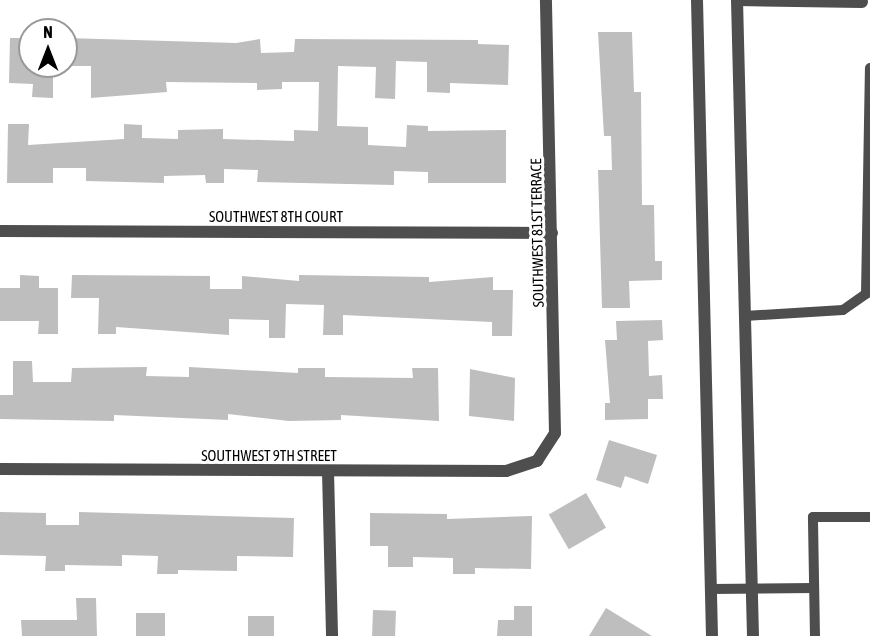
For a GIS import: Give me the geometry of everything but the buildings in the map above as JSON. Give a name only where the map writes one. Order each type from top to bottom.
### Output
[{"type":"street","name":"SOUTHWEST 81ST TERRACE","points":[[537,461],[555,433],[546,0]]},
{"type":"street","points":[[697,0],[712,636]]},
{"type":"street","points":[[753,636],[737,0],[862,2]]},
{"type":"street","name":"SOUTHWEST 8TH COURT","points":[[0,231],[552,233]]},
{"type":"street","name":"SOUTHWEST 9TH STREET","points":[[0,469],[506,471],[537,461]]},
{"type":"street","points":[[328,471],[332,636]]},
{"type":"lane","points":[[745,316],[843,310],[866,294],[870,68]]},
{"type":"lane","points":[[815,636],[813,517],[870,517]]},
{"type":"lane","points":[[711,589],[814,588]]}]
